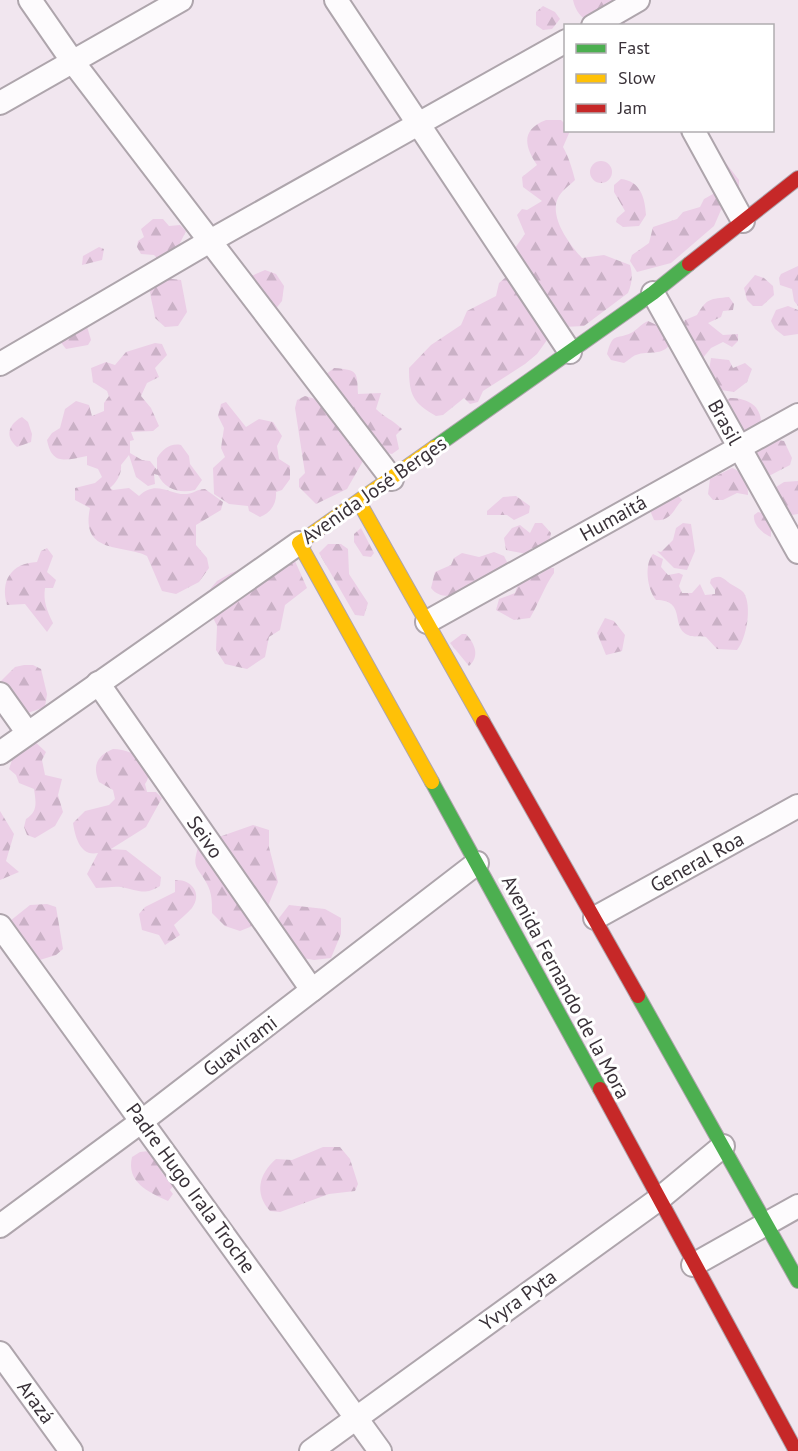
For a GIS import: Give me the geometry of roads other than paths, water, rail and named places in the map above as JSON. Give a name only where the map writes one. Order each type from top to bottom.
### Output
[{"type":"main road","name":"Avenida José Berges","points":[[299,543],[653,293],[798,178]]},
{"type":"main road","points":[[359,502],[798,1281]]},
{"type":"main road","name":"Avenida Fernando de la Mora","points":[[299,543],[477,863],[693,1265],[796,1451]]},
{"type":"street","points":[[30,0],[73,62],[392,479]]},
{"type":"street","points":[[0,103],[181,0]]},
{"type":"street","points":[[336,0],[570,352]]},
{"type":"street","points":[[597,24],[630,8]]},
{"type":"street","points":[[0,364],[210,241],[564,42]]},
{"type":"street","points":[[694,132],[743,221]]},
{"type":"street","name":"Brasil","points":[[653,293],[798,552]]},
{"type":"street","name":"Humaitá","points":[[427,622],[798,415]]},
{"type":"street","name":"Avenida José Berges","points":[[0,753],[299,543]]},
{"type":"street","name":"Seivo","points":[[98,683],[312,990]]},
{"type":"street","points":[[0,694],[27,732]]},
{"type":"street","name":"General Roa","points":[[595,918],[798,806]]},
{"type":"street","name":"Guavirami","points":[[0,1226],[477,863]]},
{"type":"street","name":"Padre Hugo Irala Troche","points":[[0,926],[380,1451]]},
{"type":"street","name":"Yvyra Pyta","points":[[310,1451],[659,1199],[723,1146]]},
{"type":"street","points":[[693,1265],[798,1206]]},
{"type":"street","name":"Arazá","points":[[0,1353],[71,1451]]}]
